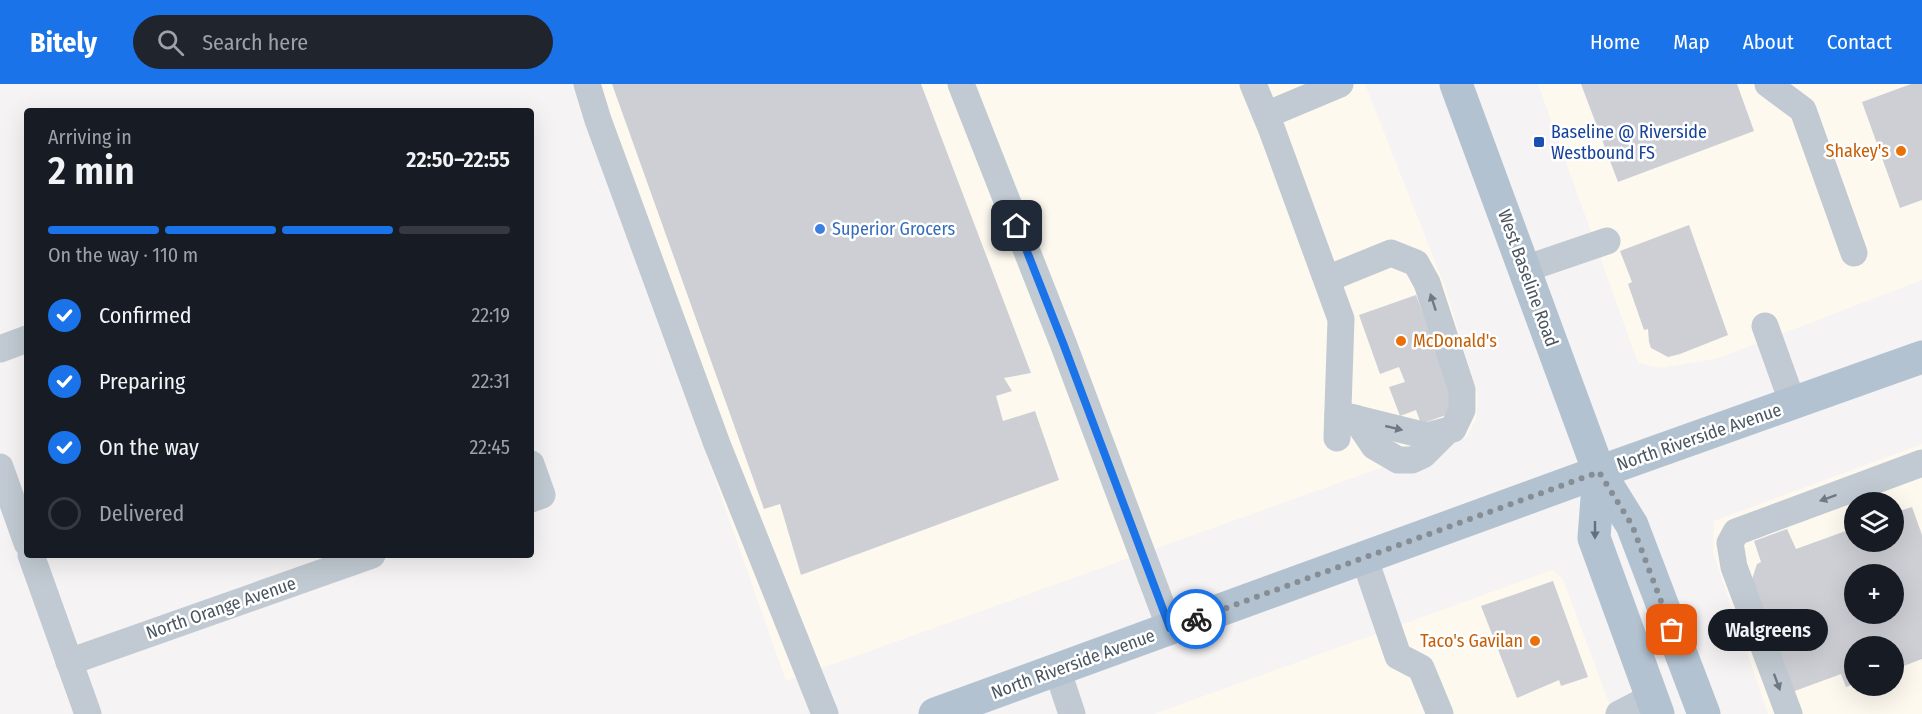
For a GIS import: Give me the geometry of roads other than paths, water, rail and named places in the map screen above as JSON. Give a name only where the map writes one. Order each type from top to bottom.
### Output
[{"type":"main road","name":"West Baseline Road","points":[[1456,84],[1599,472]]},
{"type":"main road","name":"North Riverside Avenue","points":[[935,714],[1922,357]]},
{"type":"main road","points":[[1599,472],[1594,538],[1655,705]]},
{"type":"main road","points":[[1599,472],[1632,525],[1704,714]]},
{"type":"street","points":[[587,84],[598,120],[713,432],[825,714]]},
{"type":"street","points":[[961,84],[1063,343],[1170,628]]},
{"type":"street","points":[[1253,84],[1341,320],[1343,423],[1427,436],[1453,429],[1462,410],[1462,390],[1427,283],[1416,263],[1391,253],[1327,279]]},
{"type":"street","points":[[1266,115],[1340,84]]},
{"type":"street","points":[[1768,84],[1803,110],[1854,253]]},
{"type":"street","points":[[1525,269],[1607,241]]},
{"type":"street","points":[[1765,326],[1793,404]]},
{"type":"street","points":[[0,349],[24,340]]},
{"type":"street","points":[[1789,714],[1734,567],[1730,543],[1736,532],[1922,464]]},
{"type":"street","points":[[0,467],[24,535]]},
{"type":"street","points":[[1365,557],[1398,656],[1421,668],[1440,714]]},
{"type":"street","points":[[32,558],[88,714]]},
{"type":"street","name":"North Orange Avenue","points":[[69,662],[364,558]]},
{"type":"street","points":[[1057,669],[1072,714]]},
{"type":"street","points":[[1619,714],[1655,705]]},
{"type":"place","name":"Baseline @ Riverside Westbound FS","points":[[1539,142]]},
{"type":"place","name":"Shakey's","points":[[1901,151]]},
{"type":"place","name":"Superior Grocers","points":[[820,229]]},
{"type":"place","name":"McDonald's","points":[[1401,341]]},
{"type":"place","name":"Walgreens","points":[[1672,630]]},
{"type":"place","name":"Taco's Gavilan","points":[[1535,641]]}]
